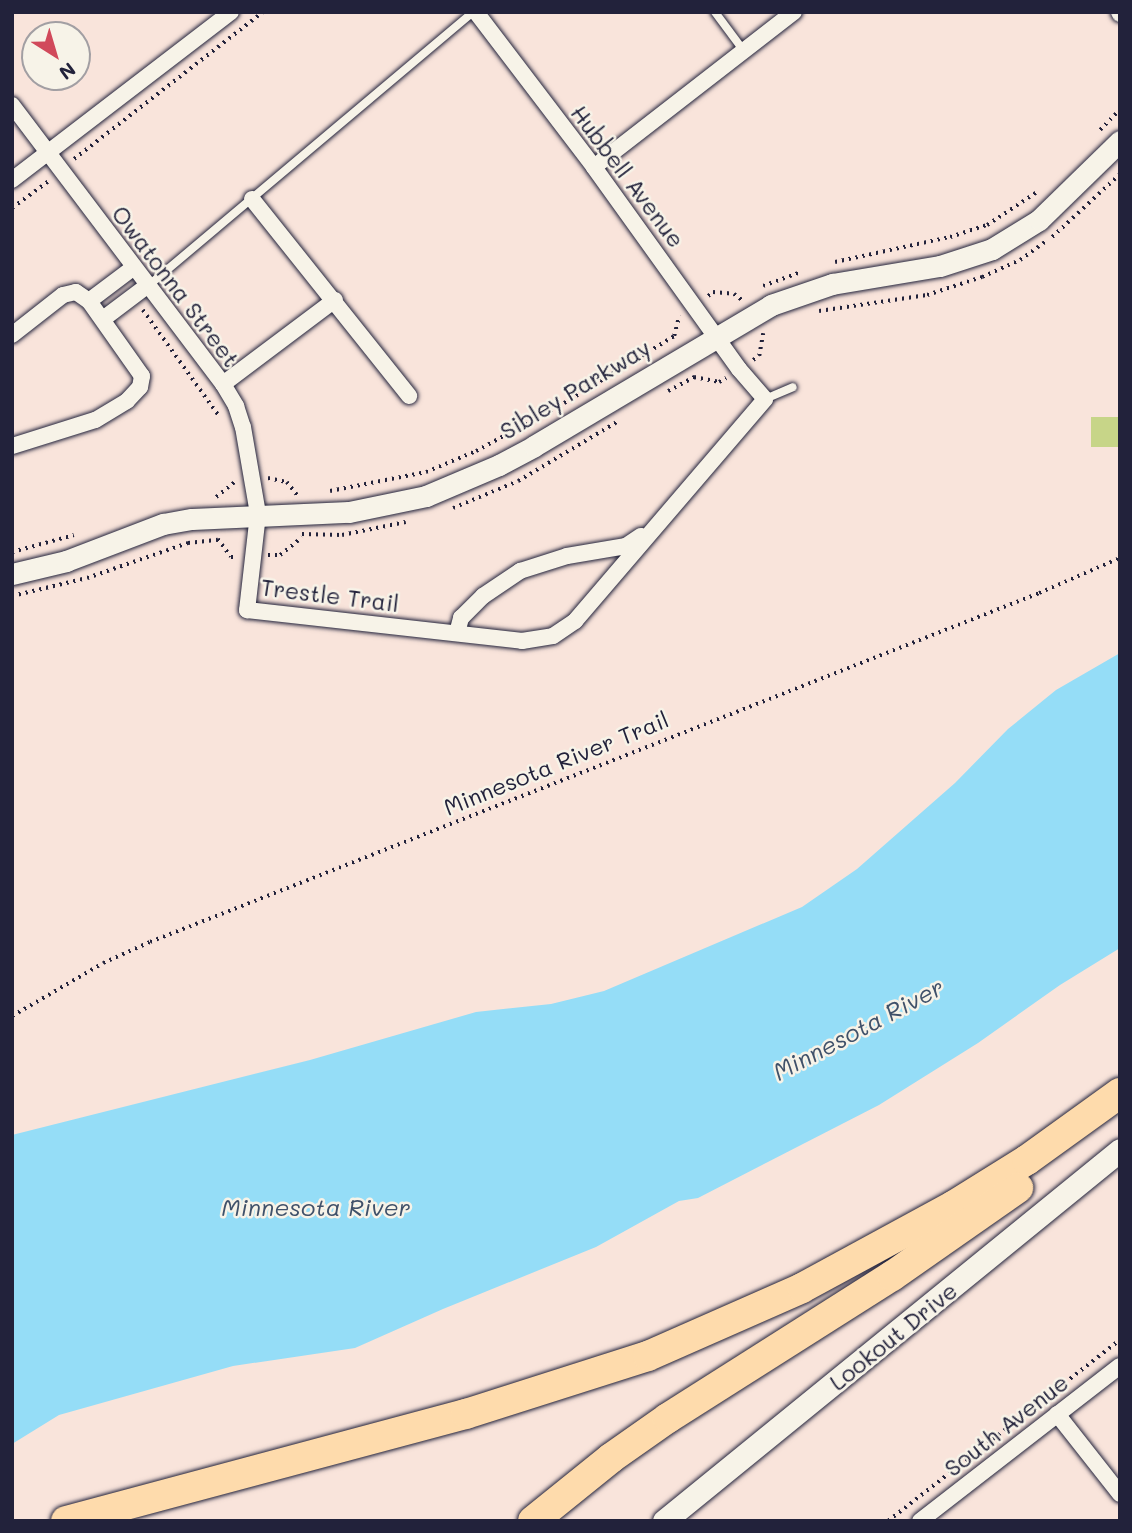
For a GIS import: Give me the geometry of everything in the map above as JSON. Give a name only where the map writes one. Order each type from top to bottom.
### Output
[{"type":"highway","points":[[66,1521],[466,1414],[648,1356],[790,1294],[929,1220],[1027,1160],[1120,1093]]},
{"type":"highway","points":[[533,1521],[611,1458],[668,1418],[892,1276],[1043,1171],[1120,1101]]},
{"type":"main road","name":"Lookout Drive","points":[[664,1521],[1120,1150]]},
{"type":"street","points":[[12,180],[231,12]]},
{"type":"street","name":"Hubbell Avenue","points":[[475,12],[594,167],[695,304],[739,369],[765,399]]},
{"type":"street","points":[[594,167],[794,12]]},
{"type":"street","name":"Owatonna Street","points":[[12,105],[46,153],[53,176],[133,268],[223,384],[243,427],[246,478],[258,514]]},
{"type":"street","name":"Sibley Parkway","points":[[12,574],[65,561],[163,524],[258,514],[349,512],[426,496],[510,459],[771,305],[803,292],[940,266],[992,249],[1039,220],[1120,141]]},
{"type":"street","points":[[252,199],[409,396]]},
{"type":"street","points":[[89,301],[133,268]]},
{"type":"street","points":[[103,319],[147,286]]},
{"type":"street","points":[[12,335],[63,295],[76,292],[89,301],[142,376],[140,387],[127,401],[95,420],[12,446]]},
{"type":"street","points":[[223,384],[335,300]]},
{"type":"street","name":"Trestle Trail","points":[[258,514],[247,610],[522,641],[553,636],[575,621],[765,399]]},
{"type":"street","name":"Trestle Trail","points":[[457,633],[461,618],[483,596],[520,570],[567,556],[626,546],[652,530]]},
{"type":"street","name":"South Avenue","points":[[920,1521],[1120,1366]]},
{"type":"street","points":[[1057,1414],[1120,1494]]},
{"type":"lane","points":[[147,286],[475,12]]},
{"type":"lane","points":[[715,12],[744,51]]},
{"type":"lane","points":[[765,399],[793,387]]},
{"type":"path","points":[[12,208],[263,12]]},
{"type":"path","points":[[1096,136],[1120,108]]},
{"type":"path","points":[[53,176],[55,192]]},
{"type":"path","points":[[831,263],[950,237],[987,225],[1046,184]]},
{"type":"path","points":[[760,287],[769,281],[807,270]]},
{"type":"path","points":[[323,492],[426,472],[475,451],[558,407],[674,335],[680,313],[713,292],[734,293],[742,300],[751,294]]},
{"type":"path","points":[[133,297],[214,405],[222,422]]},
{"type":"path","points":[[236,468],[246,478]]},
{"type":"path","points":[[207,497],[219,496],[246,478],[278,477],[287,482],[298,496],[310,494]]},
{"type":"path","points":[[12,552],[86,531]]},
{"type":"path","points":[[12,596],[87,578],[188,543],[218,540]]},
{"type":"path","name":"Minnesota River Trail","points":[[12,1016],[103,963],[150,942],[1039,593],[1120,558]]},
{"type":"path","points":[[888,1521],[1120,1340]]},
{"type":"green space","points":[[1091,417],[1120,417],[1120,447],[1091,447]]},
{"type":"water","name":"Minnesota River","points":[[1120,653],[1120,948],[879,1105],[698,1198],[679,1201],[596,1247],[355,1348],[233,1366],[59,1415],[12,1444],[12,1135],[310,1060],[476,1012],[551,1004],[604,991],[802,907],[857,869],[955,783],[1008,729],[1056,690]]}]
